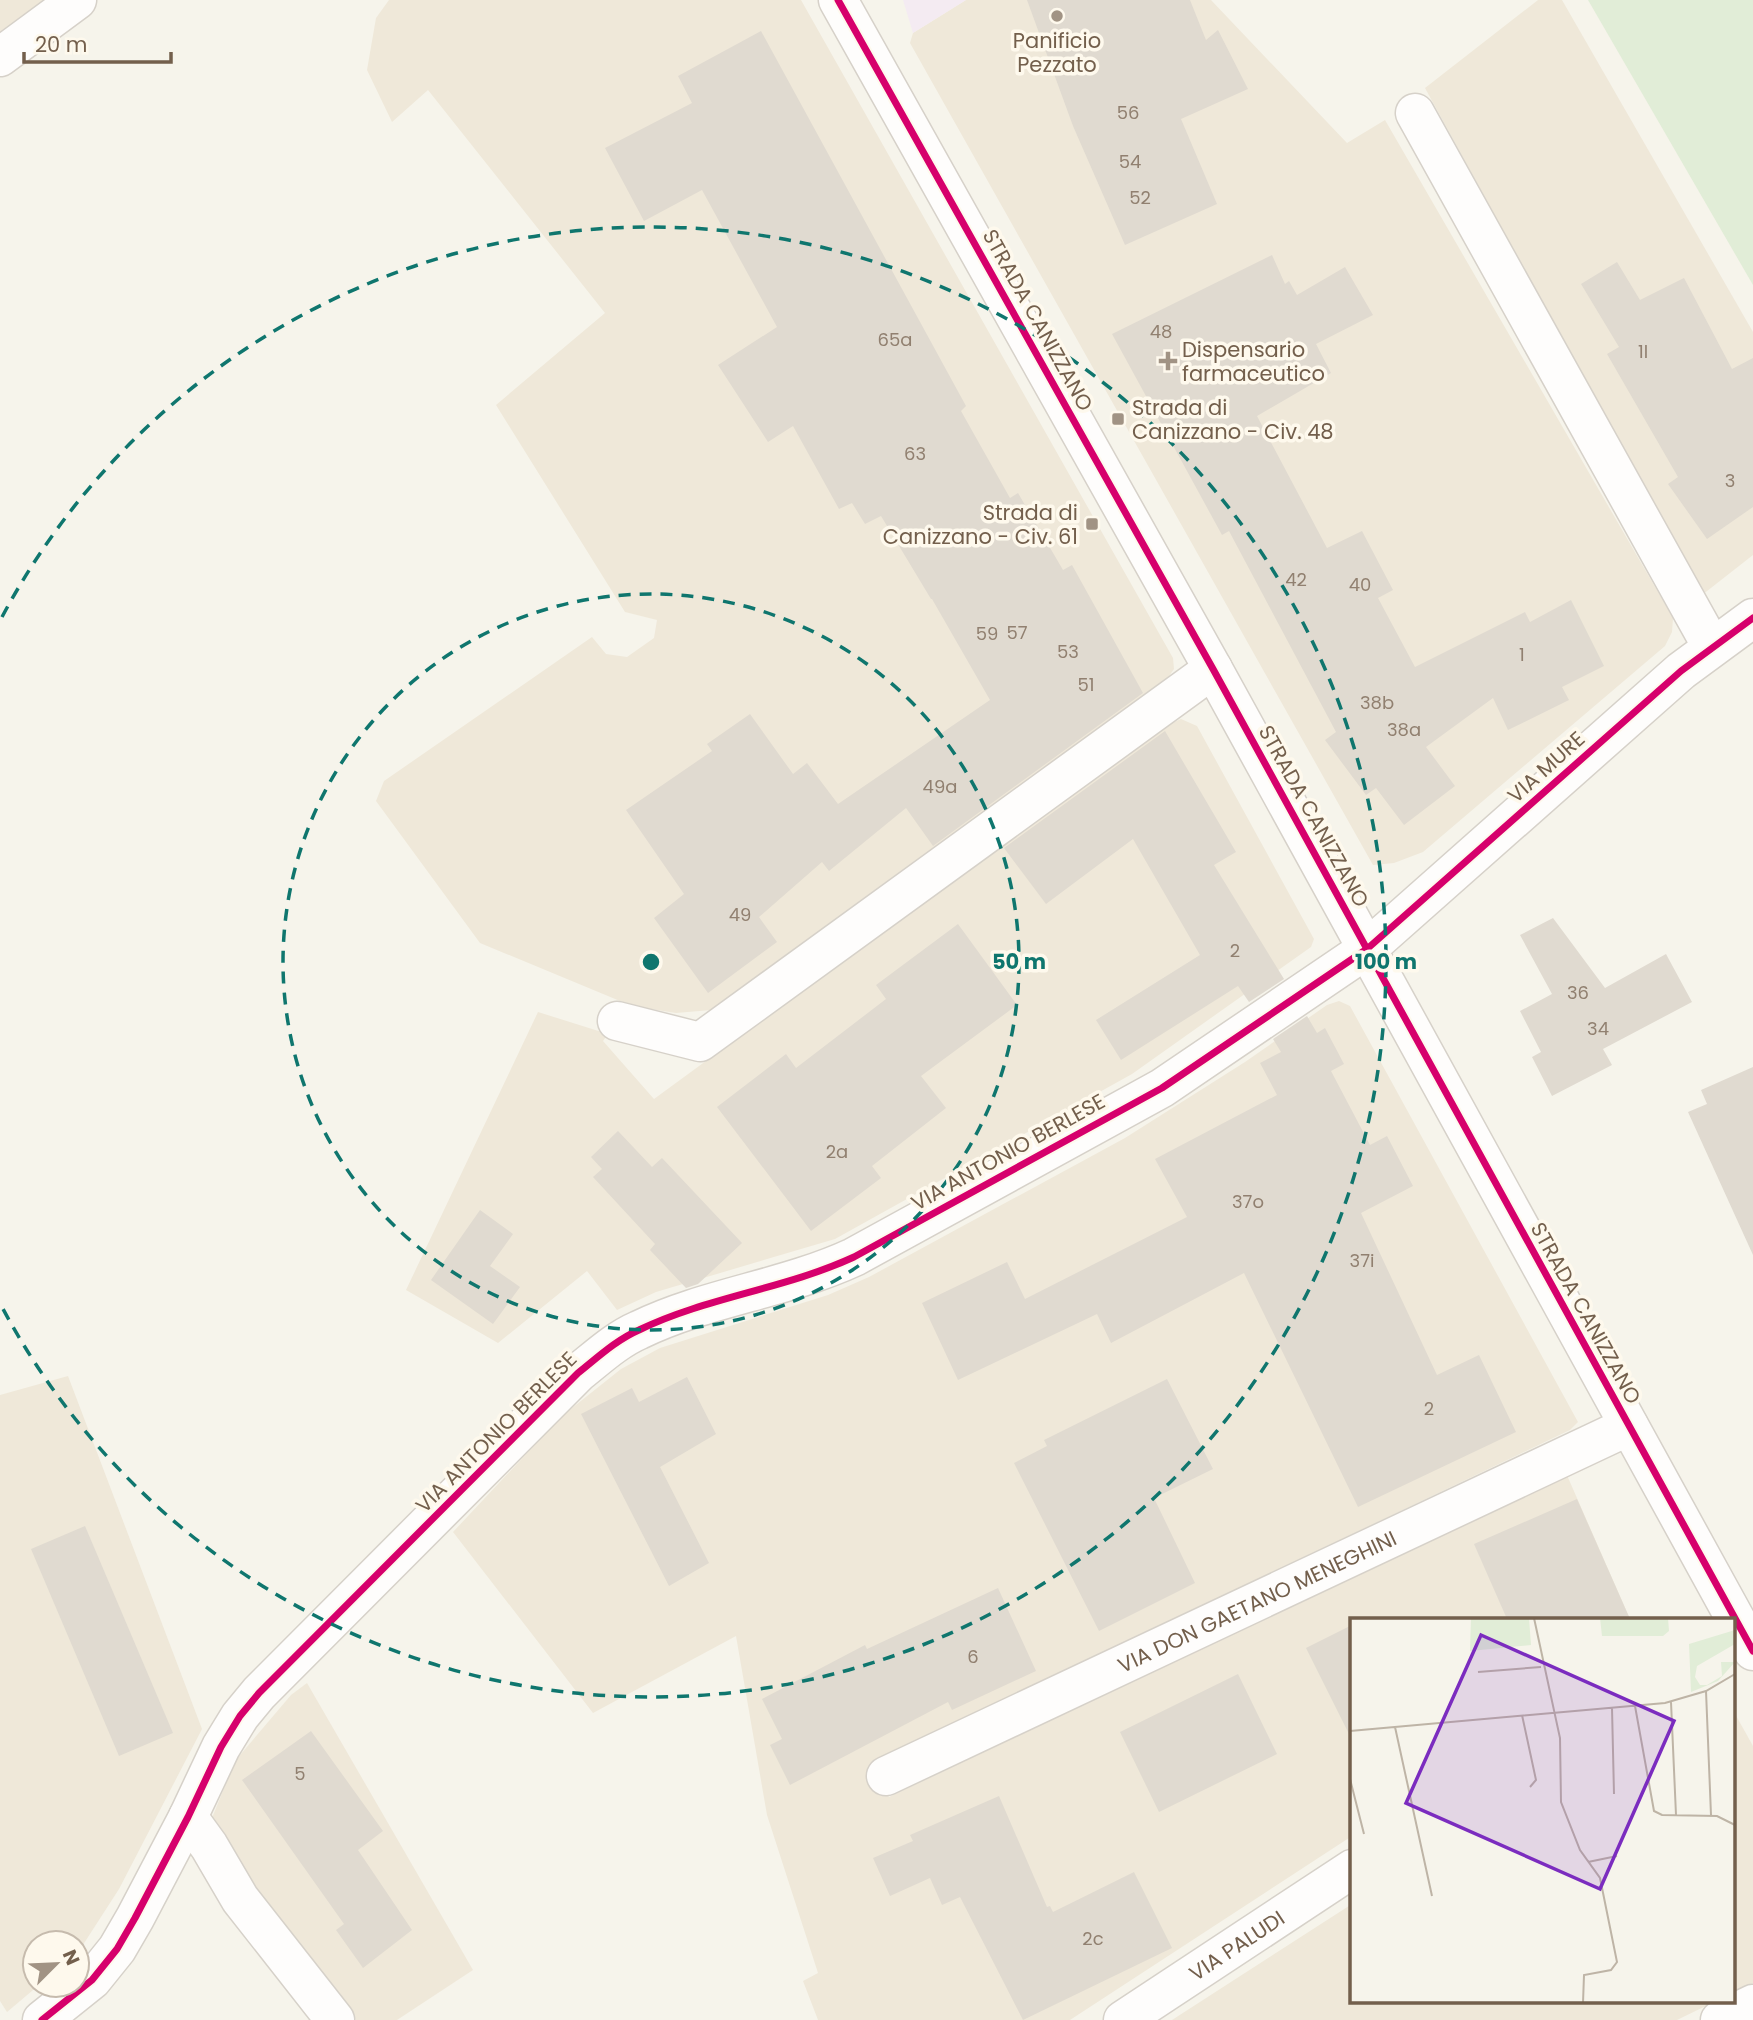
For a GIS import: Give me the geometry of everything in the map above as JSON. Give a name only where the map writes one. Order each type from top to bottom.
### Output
[{"type":"street","points":[[0,57],[77,0]]},
{"type":"street","name":"STRADA CANIZZANO","points":[[838,0],[1213,669],[1734,1618]]},
{"type":"street","points":[[1415,113],[1712,647]]},
{"type":"street","name":"VIA MURE","points":[[1367,949],[1681,671],[1753,618]]},
{"type":"street","points":[[617,1021],[700,1042],[1213,669]]},
{"type":"street","name":"VIA ANTONIO BERLESE","points":[[41,2020],[92,1980],[117,1949],[188,1817],[221,1747],[240,1716],[259,1693],[578,1373],[637,1330],[671,1316],[824,1270],[854,1256],[1162,1088],[1367,949]]},
{"type":"street","name":"VIA DON GAETANO MENEGHINI","points":[[886,1776],[1629,1426]]},
{"type":"street","points":[[188,1817],[209,1846],[240,1899],[335,2020]]},
{"type":"street","name":"VIA PALUDI","points":[[1123,2020],[1350,1870]]},
{"type":"street","points":[[1720,2020],[1753,2004]]},
{"type":"shaded area","points":[[0,0],[48,0],[0,35]]},
{"type":"shaded area","points":[[389,0],[801,0],[1173,658],[1174,669],[1164,683],[723,1009],[676,1013],[632,1006],[480,943],[376,801],[384,781],[592,637],[606,654],[627,657],[654,638],[657,620],[625,612],[496,405],[605,313],[428,90],[392,122],[367,70],[376,18]]},
{"type":"shaded area","points":[[903,0],[966,0],[913,33]]},
{"type":"shaded area","points":[[966,0],[1211,0],[1347,143],[1385,120],[1673,618],[1672,632],[1665,646],[1423,852],[1394,863],[1373,865],[910,43],[913,33]]},
{"type":"shaded area","points":[[1538,0],[1562,0],[1753,332],[1753,555],[1702,595],[1425,88]]},
{"type":"shaded area","points":[[1181,719],[1197,726],[1314,939],[1311,947],[1132,1074],[835,1239],[656,1292],[617,1310],[587,1271],[498,1343],[406,1290],[538,1012],[608,1034],[603,1041],[654,1099],[1163,727]]},
{"type":"shaded area","points":[[1339,1001],[1350,1006],[1578,1422],[1570,1430],[874,1763],[889,1797],[1566,1473],[1630,1618],[1350,1618],[1350,1837],[1070,2020],[818,2020],[803,1981],[818,1973],[767,1815],[736,1636],[593,1713],[453,1532],[562,1416],[621,1369],[660,1348],[828,1295],[869,1277],[1125,1138],[1245,1062],[1327,1005]]},
{"type":"shaded area","points":[[68,1376],[202,1729],[119,1889],[91,1932],[91,1929],[21,1929],[22,1999],[7,2012],[0,2001],[0,1395]]},
{"type":"shaded area","points":[[307,1683],[473,1970],[397,2020],[356,2020],[244,1875],[212,1818],[235,1761],[291,1695]]},
{"type":"shaded area","points":[[1736,1716],[1753,1746],[1753,1983],[1736,1991]]},
{"type":"shaded area","points":[[1350,1905],[1350,2002],[1714,2002],[1677,2020],[1172,2020]]},
{"type":"green space","points":[[1588,0],[1753,0],[1753,285]]},
{"type":"building","points":[[1027,0],[1190,0],[1206,40],[1218,30],[1248,89],[1181,119],[1217,204],[1125,245],[1073,126]]},
{"type":"building","points":[[761,31],[966,406],[961,411],[1010,498],[1018,493],[1063,570],[1072,565],[1143,693],[933,846],[906,808],[829,871],[822,862],[759,917],[777,942],[708,993],[654,918],[684,894],[626,810],[712,751],[707,744],[750,714],[793,774],[807,763],[838,804],[990,700],[881,516],[865,524],[852,503],[839,509],[793,426],[768,442],[718,365],[777,327],[702,190],[644,221],[605,148],[692,103],[678,76]]},
{"type":"building","points":[[1272,255],[1285,284],[1289,281],[1297,295],[1345,267],[1373,315],[1316,344],[1331,373],[1257,416],[1327,548],[1362,531],[1393,590],[1378,598],[1415,667],[1525,612],[1530,622],[1571,600],[1604,666],[1562,687],[1569,700],[1508,730],[1493,698],[1426,747],[1455,786],[1404,825],[1376,788],[1366,795],[1325,740],[1336,732],[1229,531],[1222,535],[1112,334]]},
{"type":"building","points":[[1617,262],[1640,300],[1684,278],[1732,369],[1753,358],[1753,507],[1707,539],[1668,484],[1678,477],[1607,354],[1619,347],[1581,284]]},
{"type":"building","points":[[1165,731],[1236,852],[1214,865],[1284,979],[1249,1002],[1238,986],[1121,1060],[1096,1020],[1200,955],[1133,839],[1046,904],[1004,848]]},
{"type":"building","points":[[1553,918],[1605,988],[1666,954],[1692,1002],[1603,1049],[1612,1065],[1552,1096],[1532,1057],[1541,1052],[1520,1011],[1552,994],[1520,935]]},
{"type":"building","points":[[958,924],[1017,1005],[921,1076],[946,1108],[872,1166],[881,1178],[811,1231],[717,1107],[786,1054],[796,1068],[886,999],[876,985]]},
{"type":"building","points":[[1307,1016],[1317,1033],[1325,1028],[1344,1064],[1331,1071],[1370,1145],[1387,1136],[1413,1186],[1361,1213],[1437,1375],[1479,1355],[1516,1432],[1358,1507],[1244,1273],[1111,1343],[1097,1314],[958,1380],[922,1303],[1007,1262],[1025,1299],[1187,1217],[1155,1159],[1277,1095],[1260,1063],[1281,1052],[1273,1039]]},
{"type":"building","points":[[1753,1067],[1753,1255],[1688,1112],[1707,1104],[1701,1090]]},
{"type":"building","points":[[618,1131],[652,1167],[662,1158],[742,1243],[698,1284],[686,1288],[650,1250],[655,1244],[593,1177],[602,1169],[591,1157]]},
{"type":"building","points":[[480,1210],[513,1234],[490,1266],[520,1287],[493,1324],[431,1280]]},
{"type":"building","points":[[687,1377],[716,1434],[660,1467],[709,1563],[669,1586],[581,1414],[632,1388],[639,1402]]},
{"type":"building","points":[[1167,1379],[1213,1469],[1154,1498],[1195,1583],[1099,1631],[1014,1463],[1047,1446],[1044,1440]]},
{"type":"building","points":[[1577,1499],[1630,1618],[1507,1618],[1474,1544]]},
{"type":"building","points":[[85,1526],[173,1733],[119,1756],[31,1549]]},
{"type":"building","points":[[998,1588],[1036,1671],[952,1710],[948,1702],[790,1785],[770,1745],[782,1739],[762,1699],[865,1645],[867,1649]]},
{"type":"building","points":[[1350,1626],[1350,1736],[1306,1648]]},
{"type":"building","points":[[1238,1674],[1277,1754],[1159,1812],[1120,1732]]},
{"type":"building","points":[[311,1731],[383,1831],[358,1850],[412,1930],[363,1968],[336,1930],[344,1924],[242,1780]]},
{"type":"building","points":[[999,1796],[1047,1907],[1050,1906],[1053,1912],[1134,1872],[1172,1948],[1023,2020],[960,1897],[942,1905],[930,1878],[890,1896],[873,1858],[913,1841],[910,1835]]},
{"type":"cycle path","points":[[838,0],[1213,669],[1735,1618]]},
{"type":"cycle path","points":[[42,2020],[92,1980],[117,1949],[188,1817],[221,1747],[240,1716],[259,1693],[578,1373],[622,1339],[665,1319],[801,1277],[854,1257],[1162,1088],[1367,949],[1681,671],[1753,618]]},
{"type":"cycle path","points":[[1736,1620],[1753,1651]]},
{"type":"place","name":"Panificio Pezzato","points":[[1057,16]]},
{"type":"place","name":"Dispensario farmaceutico","points":[[1168,361]]},
{"type":"place","name":"Strada di Canizzano - Civ. 48","points":[[1118,419]]},
{"type":"place","name":"Strada di Canizzano - Civ. 61","points":[[1092,524]]}]
